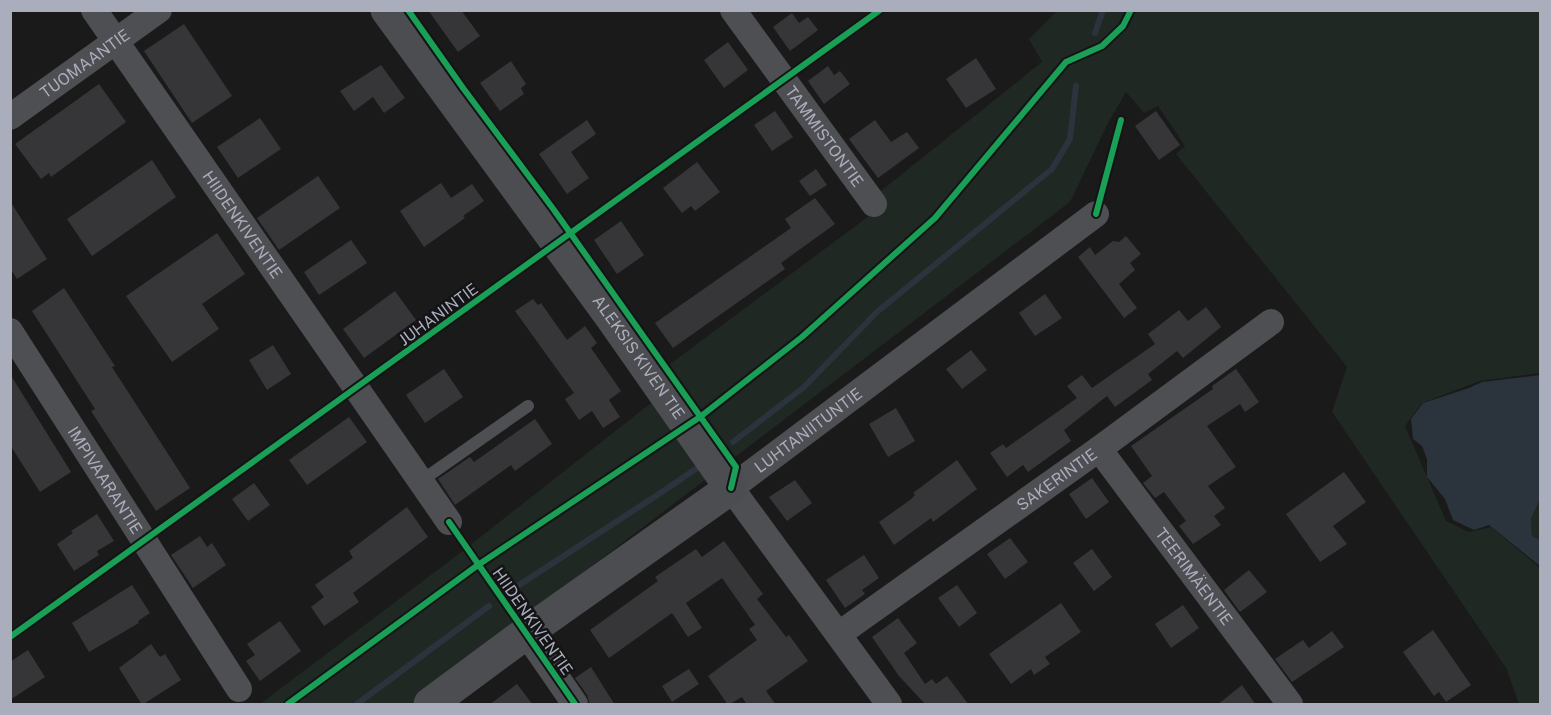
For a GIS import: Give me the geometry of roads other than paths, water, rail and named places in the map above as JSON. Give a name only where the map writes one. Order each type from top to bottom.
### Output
[{"type":"street","name":"HIIDENKIVENTIE","points":[[94,10],[449,522]]},
{"type":"street","name":"TUOMAANTIE","points":[[10,117],[159,10]]},
{"type":"street","name":"ALEKSIS KIVEN TIE","points":[[387,10],[612,318],[731,488],[889,705]]},
{"type":"street","name":"TAMMISTONTIE","points":[[733,10],[874,204]]},
{"type":"street","name":"LUHTANIITUNTIE","points":[[430,705],[526,633],[731,488],[1096,214]]},
{"type":"street","name":"SAKERINTIE","points":[[839,634],[1099,449],[1271,322]]},
{"type":"street","name":"IMPIVAARANTIE","points":[[10,331],[239,689]]},
{"type":"street","name":"TEERIMÄENTIE","points":[[1099,449],[1290,705]]},
{"type":"street","name":"HIIDENKIVENTIE","points":[[526,633],[575,705]]},
{"type":"lane","points":[[421,481],[528,406]]},
{"type":"waterway","points":[[1095,33],[1103,10]]},
{"type":"waterway","points":[[733,442],[804,387],[877,312],[1052,169],[1070,139],[1076,86]]},
{"type":"waterway","points":[[510,591],[697,468]]},
{"type":"waterway","points":[[357,704],[489,606]]}]
